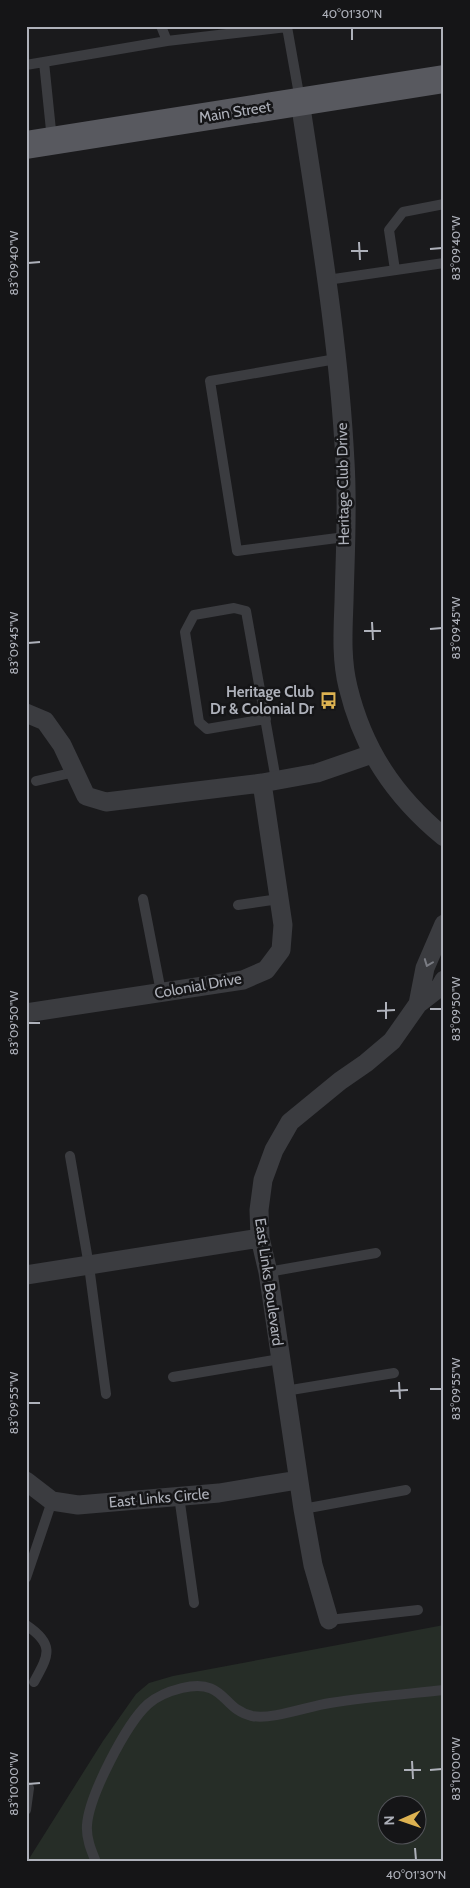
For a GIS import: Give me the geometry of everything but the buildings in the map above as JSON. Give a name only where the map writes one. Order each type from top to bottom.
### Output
[{"type":"main road","name":"Main Street","points":[[39,143],[444,79]]},
{"type":"street","name":"Heritage Club Drive","points":[[300,101],[327,280],[346,465],[343,660],[353,706],[361,731],[372,754],[388,779],[406,800],[444,837]]},
{"type":"street","points":[[26,713],[45,721],[62,745],[86,796],[106,802],[317,773],[372,754]]},
{"type":"street","name":"Colonial Drive","points":[[26,1013],[243,980],[266,970],[281,950],[282,925],[269,781]]},
{"type":"street","name":"East Links Boulevard","points":[[418,1004],[425,968],[444,924]]},
{"type":"street","name":"East Links Boulevard","points":[[329,1620],[313,1565],[298,1480],[268,1272],[260,1238],[259,1210],[263,1180],[274,1150],[290,1122],[392,1041],[418,1004],[440,987],[444,980]]},
{"type":"street","points":[[26,1275],[260,1238]]},
{"type":"street","name":"East Links Circle","points":[[26,1481],[52,1501],[78,1505],[219,1493],[298,1480]]},
{"type":"lane","points":[[161,26],[167,41]]},
{"type":"lane","points":[[26,65],[167,41],[289,26],[300,101]]},
{"type":"lane","points":[[39,143],[44,62]]},
{"type":"lane","points":[[395,270],[389,230],[403,212],[444,204]]},
{"type":"lane","points":[[327,280],[444,263]]},
{"type":"lane","points":[[336,359],[210,381],[237,551],[345,537]]},
{"type":"lane","points":[[266,719],[207,729],[199,722],[185,632],[194,615],[234,608],[246,611],[266,719],[269,781]]},
{"type":"lane","points":[[36,781],[75,772]]},
{"type":"lane","points":[[143,899],[161,992]]},
{"type":"lane","points":[[238,905],[279,899]]},
{"type":"lane","points":[[70,1156],[89,1266],[106,1394]]},
{"type":"lane","points":[[268,1272],[376,1253]]},
{"type":"lane","points":[[173,1377],[280,1359]]},
{"type":"lane","points":[[285,1391],[394,1373]]},
{"type":"lane","points":[[303,1509],[406,1490]]},
{"type":"lane","points":[[179,1496],[194,1604]]},
{"type":"lane","points":[[26,1578],[52,1501]]},
{"type":"lane","points":[[329,1620],[418,1610]]},
{"type":"lane","points":[[26,1625],[36,1632],[46,1646],[47,1658],[34,1682]]},
{"type":"lane","points":[[96,1862],[87,1837],[88,1813],[92,1800],[110,1762],[130,1728],[140,1713],[158,1697],[181,1688],[204,1686],[217,1692],[244,1713],[260,1717],[332,1702],[444,1690]]},
{"type":"lane","points":[[26,1786],[28,1788],[26,1810]]},
{"type":"shaded area","points":[[444,1625],[444,1862],[27,1862],[103,1741],[136,1694],[149,1683],[173,1676]]},
{"type":"place","name":"Heritage Club Dr & Colonial Dr","points":[[328,701]]}]
